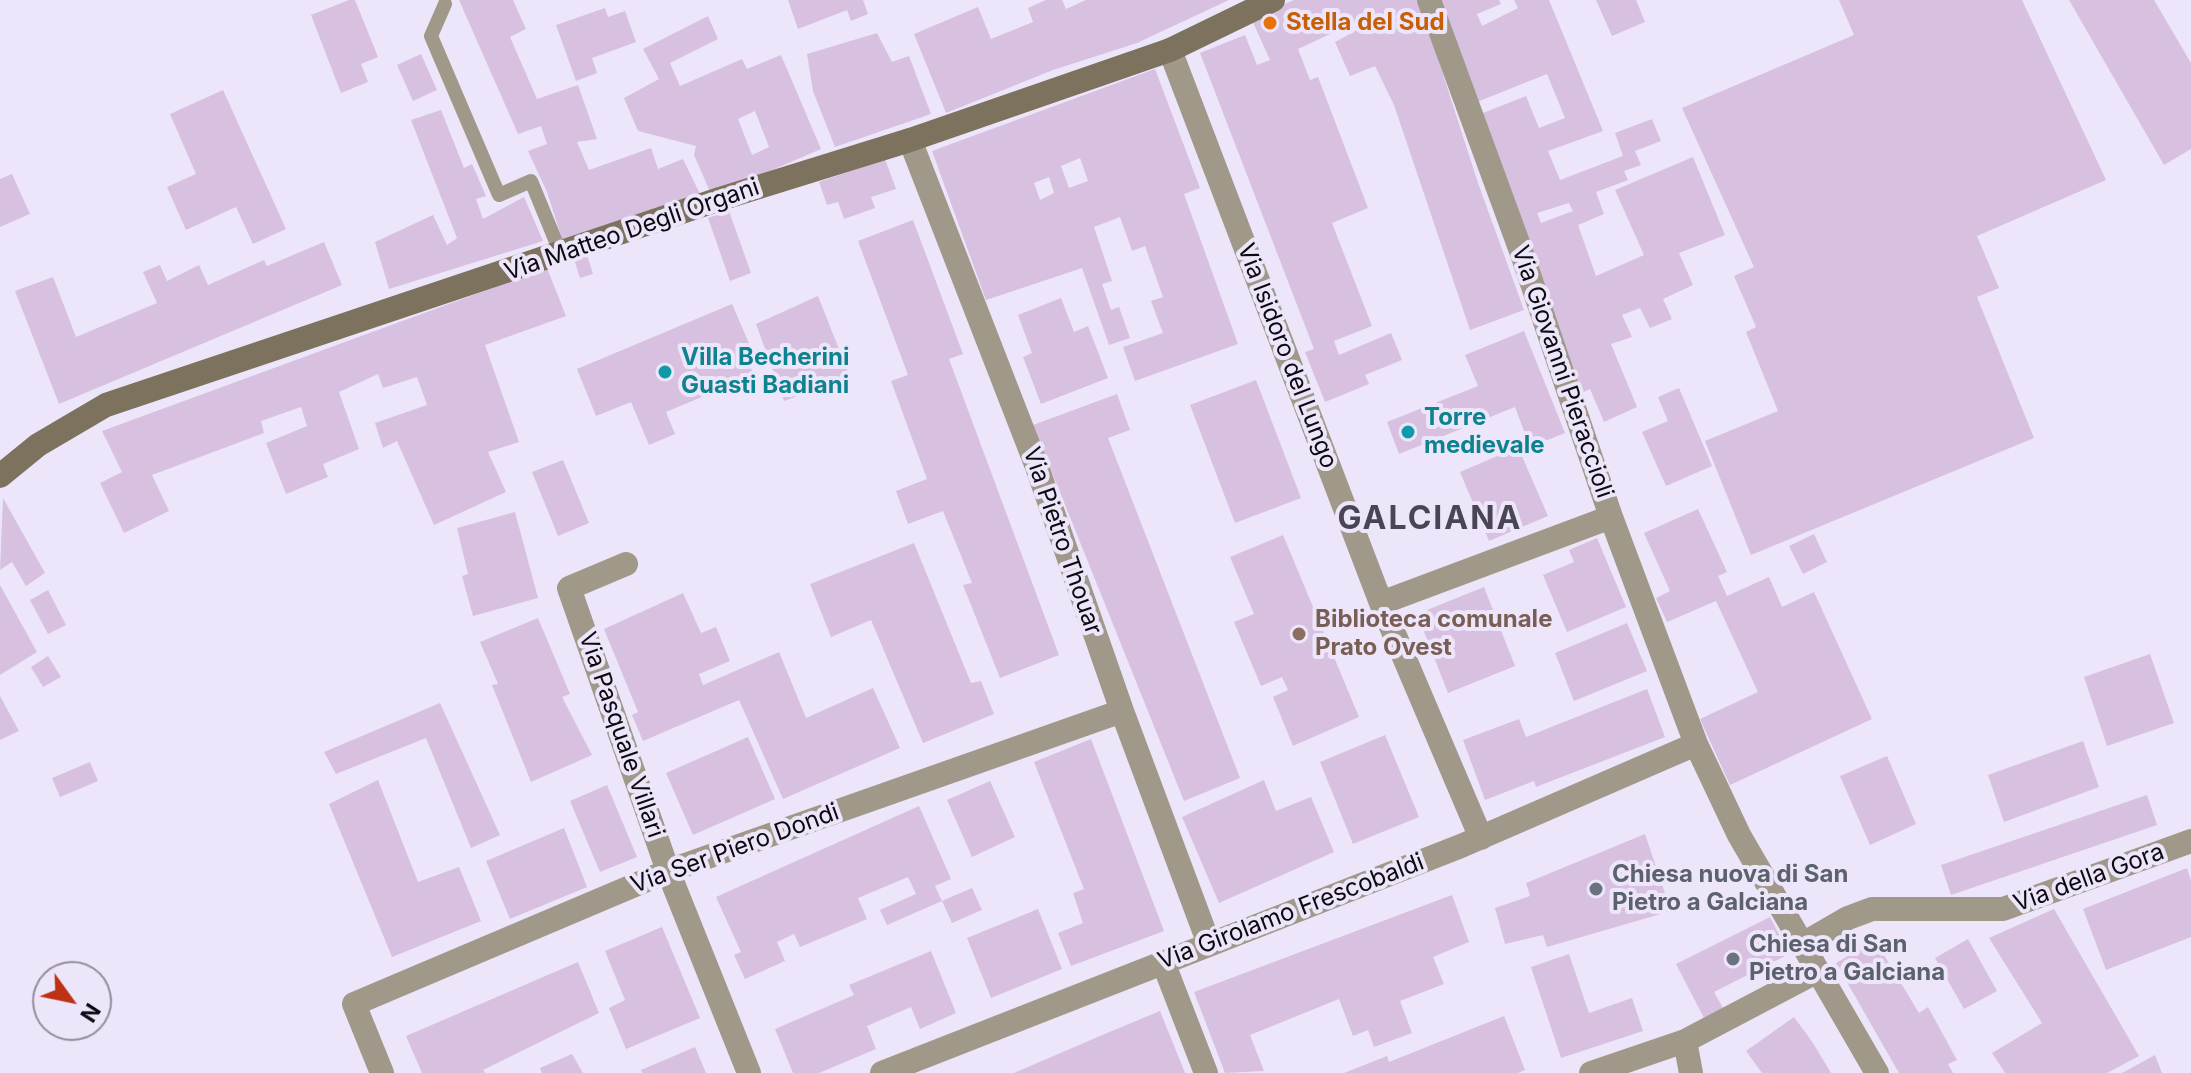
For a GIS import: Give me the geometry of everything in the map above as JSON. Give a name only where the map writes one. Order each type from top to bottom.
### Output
[{"type":"street","name":"Via Matteo Degli Organi","points":[[0,476],[38,445],[106,405],[720,199],[910,140],[1170,50],[1273,0]]},
{"type":"street","name":"Via Giovanni Pieraccioli","points":[[1429,0],[1521,251],[1611,517],[1696,744],[1739,835],[1877,1073]]},
{"type":"street","name":"Via Isidoro del Lungo","points":[[1170,50],[1381,603],[1481,838]]},
{"type":"street","name":"Via Pietro Thouar","points":[[910,140],[1037,467],[1122,711],[1209,944]]},
{"type":"street","points":[[1381,603],[1611,517]]},
{"type":"street","name":"Via Pasquale Villari","points":[[626,564],[569,588],[668,871],[749,1073]]},
{"type":"street","name":"Via Ser Piero Dondi","points":[[382,1073],[354,1004],[668,871],[1122,711]]},
{"type":"street","name":"Via Girolamo Frescobaldi","points":[[882,1073],[1481,838],[1696,744]]},
{"type":"street","name":"Via della Gora","points":[[1803,944],[1848,918],[1872,909],[2003,909],[2191,841]]},
{"type":"street","points":[[1163,962],[1206,1073]]},
{"type":"street","points":[[1591,1073],[1685,1041],[1818,971]]},
{"type":"street","points":[[1685,1041],[1691,1073]]},
{"type":"lane","points":[[445,4],[431,36],[499,195],[531,181],[561,254]]},
{"type":"building","points":[[355,0],[378,57],[361,64],[368,82],[341,93],[311,15]]},
{"type":"building","points":[[459,0],[513,0],[526,29],[510,37],[537,99],[578,85],[597,139],[577,142],[589,170],[651,148],[658,169],[683,159],[701,196],[563,242],[547,192],[528,151],[547,144],[541,126],[518,134]]},
{"type":"building","points":[[788,0],[863,0],[868,14],[851,21],[847,10],[798,29]]},
{"type":"building","points":[[1046,0],[1062,0],[1066,9],[1086,0],[1229,0],[1137,43],[1053,70],[946,113],[914,34],[978,7],[991,39],[1033,22],[1028,8]]},
{"type":"building","points":[[1294,0],[1419,0],[1478,183],[1524,310],[1470,330],[1394,105],[1375,66],[1350,76],[1335,42],[1370,23],[1367,17],[1298,49],[1310,80],[1318,77],[1368,208],[1332,223],[1372,326],[1334,341],[1339,355],[1391,333],[1402,360],[1365,375],[1369,384],[1325,402],[1305,352],[1314,349],[1200,53],[1245,35],[1257,65],[1270,60],[1251,18]]},
{"type":"building","points":[[1438,0],[1499,0],[1501,4],[1477,14],[1482,26],[1518,8],[1514,0],[1549,0],[1603,131],[1548,151],[1560,180],[1623,156],[1615,133],[1652,119],[1661,141],[1635,151],[1641,165],[1624,171],[1628,180],[1596,192],[1604,214],[1578,225],[1596,276],[1644,255],[1615,190],[1693,157],[1725,235],[1679,253],[1693,285],[1663,299],[1672,319],[1650,328],[1640,308],[1622,315],[1632,337],[1611,344],[1637,407],[1604,422],[1590,389],[1582,393],[1478,115],[1526,96],[1539,128],[1565,118],[1547,74],[1477,102]],"holes":[[[1569,203],[1573,211],[1541,223],[1537,213]]]},
{"type":"building","points":[[1596,0],[1636,0],[1645,22],[1612,36]]},
{"type":"building","points":[[1839,0],[2022,0],[2106,180],[1977,236],[1999,288],[1977,297],[2034,438],[1751,555],[1705,441],[1778,411],[1746,332],[1756,327],[1734,276],[1754,267],[1682,108],[1854,35]]},
{"type":"building","points":[[2069,0],[2154,0],[2191,63],[2191,149],[2164,165]]},
{"type":"building","points":[[605,8],[608,17],[625,11],[636,42],[592,58],[597,73],[576,81],[556,25]]},
{"type":"building","points":[[708,16],[718,39],[670,63],[680,86],[742,59],[747,69],[781,55],[821,149],[712,196],[694,155],[696,146],[638,131],[624,98],[659,79],[643,49]],"holes":[[[755,111],[769,147],[752,155],[738,119]]]},
{"type":"building","points":[[877,33],[892,62],[909,56],[931,114],[835,147],[813,91],[807,54]]},
{"type":"building","points":[[421,54],[437,90],[413,101],[397,65]]},
{"type":"building","points":[[1155,69],[1200,188],[1184,194],[1238,344],[1135,381],[1123,347],[1163,333],[1151,301],[1163,297],[1145,246],[1132,251],[1120,217],[1094,227],[1112,281],[1102,284],[1111,310],[1119,307],[1130,338],[1109,345],[1082,268],[986,300],[932,151]],"holes":[[[1080,158],[1088,181],[1069,188],[1061,166]],[[1049,177],[1054,193],[1040,200],[1034,183]]]},
{"type":"building","points":[[223,90],[286,229],[253,244],[236,207],[186,230],[167,187],[196,174],[170,114]]},
{"type":"building","points":[[441,110],[464,168],[472,164],[486,196],[476,199],[483,219],[524,197],[543,241],[389,289],[375,242],[433,215],[447,245],[457,238],[411,120]]},
{"type":"building","points":[[885,159],[896,189],[871,197],[875,208],[844,219],[838,202],[827,205],[819,182]]},
{"type":"building","points":[[12,174],[30,214],[0,227],[0,179]]},
{"type":"building","points":[[729,211],[751,273],[730,281],[708,218]]},
{"type":"building","points":[[913,220],[963,354],[949,359],[1059,655],[1000,678],[963,585],[972,583],[943,511],[908,524],[896,491],[927,479],[891,381],[908,375],[858,241]]},
{"type":"building","points":[[324,242],[342,285],[59,404],[15,291],[53,277],[76,337],[157,303],[143,272],[160,265],[167,281],[199,265],[208,285],[264,260],[267,266]]},
{"type":"building","points":[[586,252],[593,274],[580,278],[573,256]]},
{"type":"building","points":[[547,268],[566,316],[485,345],[519,442],[488,452],[506,492],[434,525],[397,441],[383,448],[375,423],[427,405],[417,377],[383,388],[378,374],[339,392],[359,449],[323,464],[328,477],[286,494],[266,443],[307,426],[301,407],[261,421],[264,433],[152,475],[169,511],[124,533],[100,483],[122,472],[102,431]]},
{"type":"building","points":[[818,296],[850,377],[784,401],[756,324]]},
{"type":"building","points":[[1061,298],[1074,332],[1088,326],[1108,378],[1041,404],[1023,357],[1032,353],[1018,315]]},
{"type":"building","name":"Villa Becherini Guasti Badiani","points":[[732,304],[751,348],[743,351],[754,375],[666,412],[675,434],[649,445],[631,402],[596,416],[577,369]]},
{"type":"building","points":[[1524,331],[1565,433],[1530,447],[1515,407],[1399,454],[1387,422],[1478,386],[1465,355]]},
{"type":"building","points":[[1256,380],[1301,498],[1235,523],[1190,405]]},
{"type":"building","points":[[1679,388],[1712,466],[1666,486],[1642,432],[1668,421],[1658,397]]},
{"type":"building","points":[[1117,394],[1130,430],[1108,438],[1240,778],[1184,801],[1033,425]]},
{"type":"building","points":[[1518,447],[1548,516],[1489,541],[1460,472]]},
{"type":"building","points":[[563,460],[589,523],[558,536],[532,472]]},
{"type":"building","points":[[3,498],[45,573],[26,586],[12,562],[0,570]]},
{"type":"building","points":[[1698,509],[1727,572],[1718,576],[1727,596],[1769,577],[1782,607],[1814,592],[1872,719],[1730,785],[1700,719],[1758,692],[1716,601],[1667,622],[1656,598],[1670,591],[1644,533]]},
{"type":"building","points":[[515,512],[538,598],[473,616],[462,576],[468,574],[457,528]]},
{"type":"building","points":[[1814,534],[1827,562],[1803,574],[1789,546]]},
{"type":"building","points":[[1283,535],[1359,717],[1293,746],[1273,697],[1288,690],[1282,677],[1261,686],[1234,622],[1254,614],[1230,557]]},
{"type":"building","points":[[1597,538],[1626,607],[1567,632],[1543,575],[1574,562],[1569,550]]},
{"type":"building","points":[[914,543],[971,683],[981,681],[994,714],[923,743],[871,620],[831,637],[810,584]]},
{"type":"building","points":[[0,585],[37,652],[0,675]]},
{"type":"building","points":[[1484,587],[1515,666],[1448,693],[1417,614]]},
{"type":"building","points":[[48,590],[66,625],[48,634],[30,600]]},
{"type":"building","points":[[683,593],[701,633],[716,627],[730,661],[699,674],[703,685],[779,652],[806,718],[873,688],[900,748],[783,799],[739,700],[643,741],[632,715],[638,712],[604,629]]},
{"type":"building","points":[[538,618],[570,694],[562,697],[592,755],[531,782],[492,685],[498,684],[480,642]]},
{"type":"building","points":[[1627,623],[1647,671],[1574,701],[1555,653]]},
{"type":"building","points":[[2150,654],[2174,723],[2107,746],[2084,677]]},
{"type":"building","points":[[48,656],[61,677],[43,687],[31,667]]},
{"type":"building","points":[[1647,689],[1665,737],[1536,787],[1534,781],[1485,800],[1463,740],[1519,719],[1526,737]]},
{"type":"building","points":[[0,696],[19,731],[0,740]]},
{"type":"building","points":[[440,703],[500,835],[471,848],[426,738],[336,774],[324,752]]},
{"type":"building","points":[[1385,735],[1419,817],[1353,844],[1320,762]]},
{"type":"building","points":[[748,737],[775,799],[693,835],[666,773]]},
{"type":"building","points":[[1091,739],[1164,931],[1071,966],[1058,933],[1083,923],[1073,893],[1084,889],[1034,762]]},
{"type":"building","points":[[2083,741],[2099,787],[2004,822],[1988,775]]},
{"type":"building","points":[[1887,756],[1916,824],[1870,845],[1840,776]]},
{"type":"building","points":[[90,762],[98,781],[60,797],[52,778]]},
{"type":"building","points":[[378,780],[418,882],[459,867],[481,921],[392,957],[329,804]]},
{"type":"building","points":[[1264,780],[1276,811],[1311,797],[1334,852],[1219,903],[1182,817]]},
{"type":"building","points":[[990,781],[1015,837],[972,857],[947,800]]},
{"type":"building","points":[[607,785],[637,857],[600,872],[570,801]]},
{"type":"building","points":[[2147,795],[2157,825],[1951,895],[1941,865]]},
{"type":"building","points":[[919,806],[951,879],[935,886],[942,901],[887,925],[880,910],[916,894],[908,877],[858,898],[867,919],[800,947],[794,934],[777,942],[785,961],[745,979],[734,955],[741,952],[716,897]]},
{"type":"building","points":[[564,828],[587,887],[510,919],[486,861]]},
{"type":"building","name":"Chiesa nuova di San Pietro a Galciana","points":[[1645,834],[1671,911],[1547,947],[1543,935],[1505,944],[1495,908],[1530,896],[1526,883]]},
{"type":"building","points":[[2187,868],[2191,881],[2191,937],[2106,970],[2083,909]]},
{"type":"building","points":[[972,888],[982,910],[952,923],[942,901]]},
{"type":"building","points":[[1452,895],[1469,942],[1433,957],[1444,984],[1400,1001],[1412,1033],[1374,1047],[1368,1030],[1353,1036],[1339,999],[1250,1035],[1264,1071],[1225,1073],[1194,992]]},
{"type":"building","points":[[1038,909],[1062,969],[991,998],[967,938]]},
{"type":"building","points":[[2054,909],[2139,1056],[2107,1073],[2005,1073],[1992,1053],[2042,1023],[1989,938]]},
{"type":"building","name":"Chiesa di San Pietro a Galciana","points":[[1770,917],[1789,954],[1714,992],[1723,1008],[1704,1018],[1676,964]]},
{"type":"building","points":[[662,927],[700,1018],[626,1049],[609,1008],[625,1000],[605,951]]},
{"type":"building","points":[[1968,939],[1997,991],[1964,1009],[1935,958]]},
{"type":"building","points":[[1875,940],[1919,1013],[1928,1007],[1957,1060],[1948,1064],[1953,1073],[1899,1073],[1836,963]]},
{"type":"building","points":[[931,951],[956,1013],[920,1029],[911,1007],[867,1026],[876,1049],[819,1073],[793,1073],[775,1029],[854,995],[849,985]]},
{"type":"building","points":[[1569,954],[1589,1013],[1632,998],[1643,1031],[1561,1058],[1531,967]]},
{"type":"building","points":[[578,962],[599,1013],[483,1070],[485,1073],[422,1073],[406,1036]]},
{"type":"building","points":[[1160,1011],[1185,1073],[1014,1073],[1107,1033]]},
{"type":"building","points":[[1504,1016],[1525,1070],[1518,1073],[1344,1073],[1387,1056],[1389,1062]]},
{"type":"building","points":[[1794,1017],[1831,1073],[1762,1073],[1746,1051]]},
{"type":"building","points":[[695,1047],[706,1073],[642,1073],[641,1070]]},
{"type":"building","points":[[572,1054],[583,1073],[542,1073],[540,1068]]},
{"type":"building","points":[[2155,1055],[2162,1073],[2122,1073]]},
{"type":"place","name":"Stella del Sud","points":[[1270,23]]},
{"type":"place","name":"Villa Becherini Guasti Badiani","points":[[665,372]]},
{"type":"place","name":"Torre medievale","points":[[1408,432]]},
{"type":"place","name":"Biblioteca comunale Prato Ovest","points":[[1299,634]]},
{"type":"place","name":"Chiesa nuova di San Pietro a Galciana","points":[[1596,889]]},
{"type":"place","name":"Chiesa di San Pietro a Galciana","points":[[1733,959]]},
{"type":"district","name":"GALCIANA","points":[[1430,519]]}]
